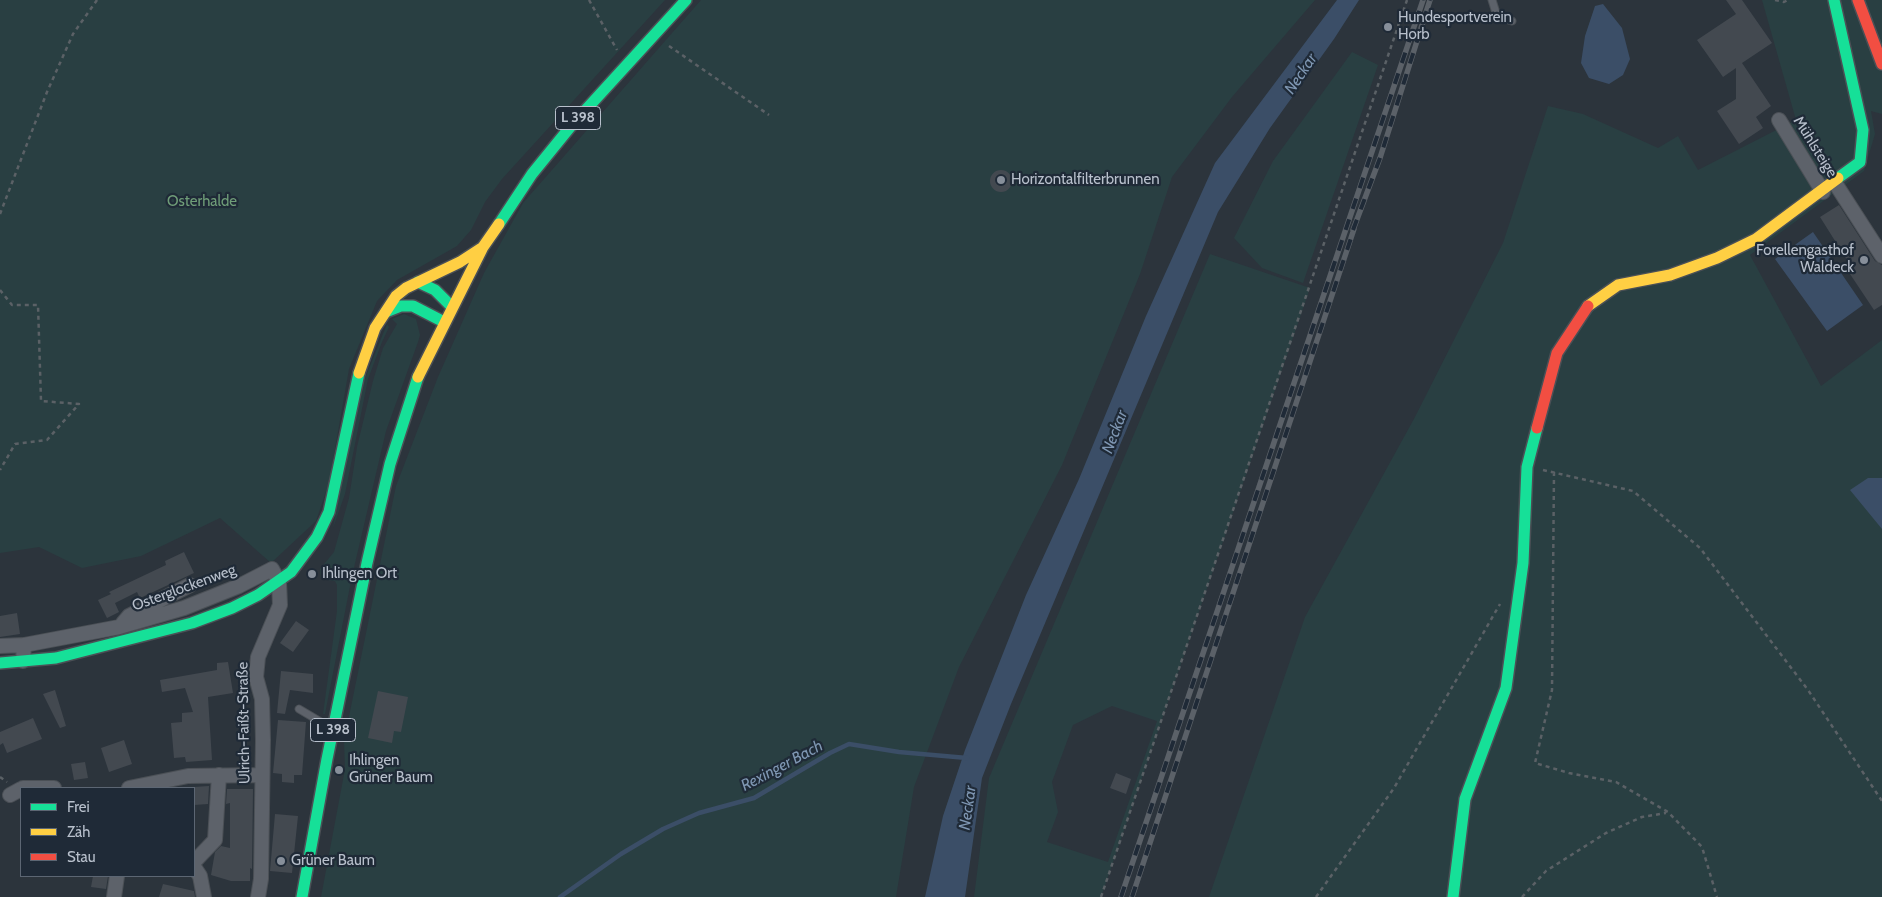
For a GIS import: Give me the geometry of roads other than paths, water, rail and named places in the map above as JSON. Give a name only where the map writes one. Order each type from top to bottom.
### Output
[{"type":"street","name":"L 398","points":[[302,897],[333,730],[390,464],[420,371],[484,247],[532,174],[626,64],[686,0]]},
{"type":"street","points":[[1453,897],[1465,799],[1506,688],[1523,563],[1527,467],[1557,353],[1590,302],[1618,285],[1670,274],[1717,258],[1756,239],[1823,192],[1860,162],[1863,130],[1834,0]]},
{"type":"street","points":[[1858,0],[1882,64]]},
{"type":"street","name":"Mühlsteige","points":[[1779,120],[1823,192]]},
{"type":"street","name":"Mühlsteige","points":[[1835,183],[1882,256]]},
{"type":"street","points":[[0,663],[65,656],[192,624],[232,608],[279,582],[302,560],[317,537],[329,512],[355,384],[375,328],[396,296],[406,288],[460,262],[484,247]]},
{"type":"street","points":[[418,282],[435,290],[452,307]]},
{"type":"street","points":[[386,312],[401,306],[413,306],[444,322]]},
{"type":"street","name":"Osterglockenweg","points":[[0,646],[24,645],[119,628],[184,608],[240,586],[272,569],[279,582]]},
{"type":"street","name":"Ulrich-Faißt-Straße","points":[[258,897],[261,879],[262,699],[256,677],[258,657],[280,605],[279,582]]},
{"type":"street","name":"Osterglockenweg","points":[[119,628],[129,616],[190,585]]},
{"type":"street","points":[[23,661],[24,645]]},
{"type":"street","points":[[195,861],[215,840],[219,775]]},
{"type":"street","points":[[134,787],[188,776],[262,775]]},
{"type":"street","points":[[195,868],[200,876],[204,897]]},
{"type":"street","points":[[114,897],[117,877]]},
{"type":"lane","points":[[1492,0],[1497,16],[1512,21]]},
{"type":"lane","points":[[299,709],[333,730]]},
{"type":"water","name":"Neckar","points":[[1337,0],[1359,0],[1334,39],[1270,128],[1218,212],[1011,704],[982,778],[965,897],[925,897],[943,816],[965,750],[1026,595],[1079,479],[1146,316],[1215,163]]},
{"type":"water","points":[[1603,4],[1622,28],[1630,59],[1623,75],[1609,84],[1589,78],[1581,63],[1585,36],[1595,6]]},
{"type":"water","points":[[1813,232],[1863,305],[1827,331],[1775,259]]},
{"type":"water","points":[[1868,478],[1882,478],[1882,529],[1850,490]]},
{"type":"waterway","name":"Rexinger Bach","points":[[560,897],[621,854],[663,829],[699,813],[754,798],[830,753],[849,744],[899,752],[967,758]]},
{"type":"railway","points":[[1121,897],[1423,0]]},
{"type":"railway","points":[[1353,230],[1380,158],[1430,0]]},
{"type":"railway","points":[[1132,897],[1354,229]]},
{"type":"place","name":"Hundesportverein Horb","points":[[1388,27]]},
{"type":"place","name":"Horizontalfilterbrunnen","points":[[1001,180]]},
{"type":"place","name":"Forellengasthof Waldeck","points":[[1864,260]]},
{"type":"place","name":"Ihlingen Ort","points":[[312,574]]},
{"type":"place","name":"Ihlingen Grüner Baum","points":[[339,770]]},
{"type":"place","name":"Grüner Baum","points":[[281,861]]},
{"type":"park label","name":"Osterhalde","points":[[202,202]]}]
